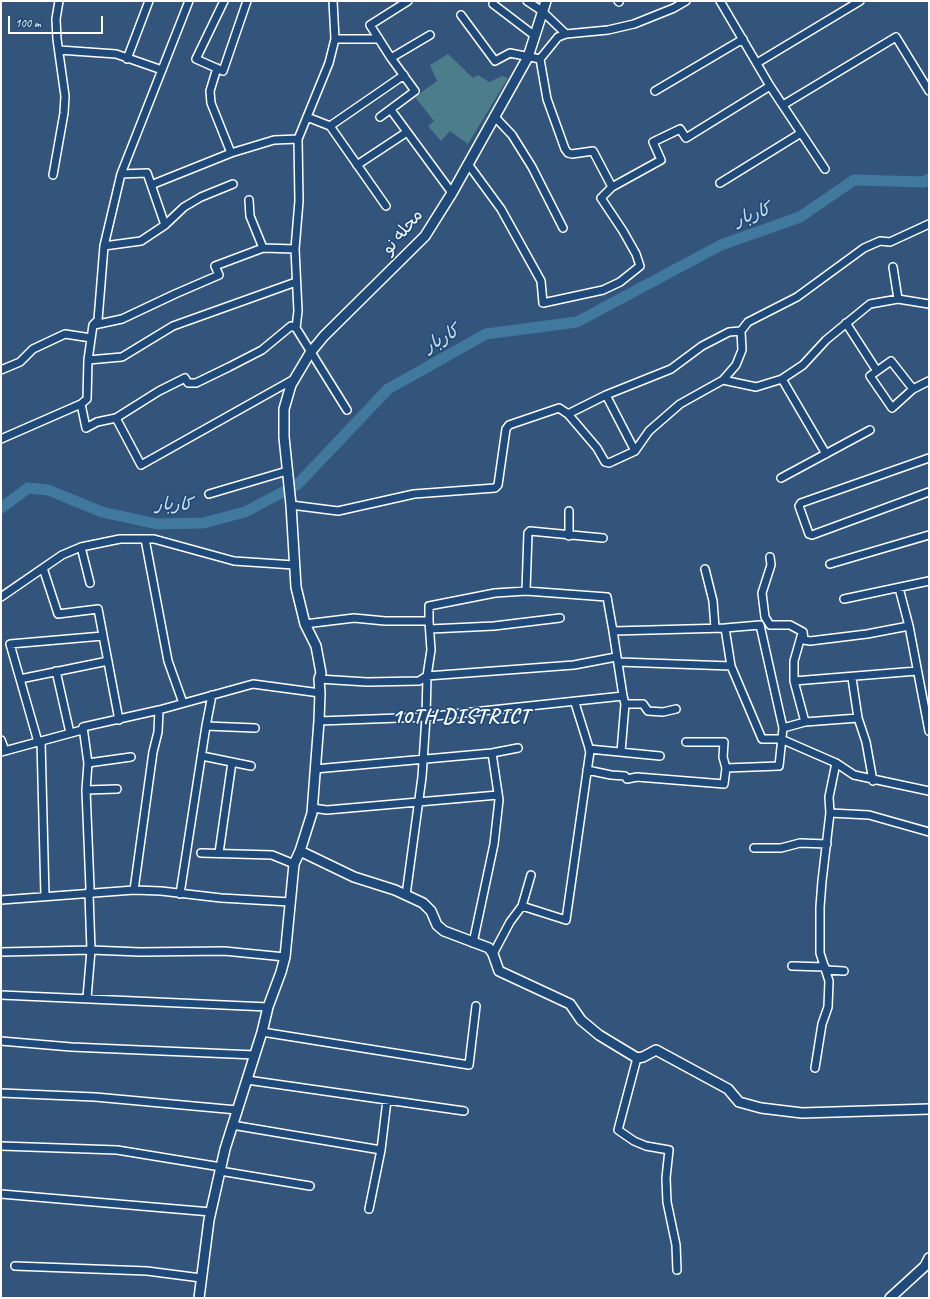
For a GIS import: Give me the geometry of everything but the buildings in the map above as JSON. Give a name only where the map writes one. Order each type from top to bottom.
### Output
[{"type":"street","points":[[53,175],[64,113],[65,96],[58,50],[56,19],[59,1]]},
{"type":"street","points":[[127,59],[149,1]]},
{"type":"street","points":[[1,439],[87,400],[88,360],[93,325],[98,320],[104,246],[122,174],[189,1]]},
{"type":"street","points":[[224,1],[196,58],[223,71],[247,1]]},
{"type":"street","points":[[333,1],[335,39],[329,64],[298,139],[299,201],[295,248],[298,311],[296,328],[310,354],[347,410]]},
{"type":"street","points":[[380,118],[415,91],[391,58],[371,26],[371,23],[408,1]]},
{"type":"street","points":[[527,1],[542,12],[566,34]]},
{"type":"street","name":"محله نو","points":[[199,1298],[211,1212],[220,1169],[232,1125],[262,1032],[268,1007],[285,957],[294,864],[300,851],[312,808],[319,721],[319,679],[321,673],[316,646],[305,624],[296,587],[284,409],[291,385],[310,354],[324,336],[425,236],[452,193],[528,57],[546,1]]},
{"type":"street","points":[[612,187],[593,151],[572,154],[568,153],[565,149],[547,99],[540,59],[558,37],[566,34],[608,30],[634,24],[674,8],[686,1]]},
{"type":"street","points":[[720,1],[770,86],[825,169]]},
{"type":"street","points":[[757,63],[860,1]]},
{"type":"street","points":[[493,4],[535,36]]},
{"type":"street","points":[[461,15],[495,61],[510,53],[540,59]]},
{"type":"street","points":[[391,58],[430,35]]},
{"type":"street","points":[[783,105],[896,37],[929,91]]},
{"type":"street","points":[[655,91],[743,38]]},
{"type":"street","points":[[335,39],[379,39]]},
{"type":"street","points":[[58,50],[116,54],[162,70]]},
{"type":"street","points":[[217,68],[212,80],[211,103],[231,153]]},
{"type":"street","points":[[330,126],[404,75]]},
{"type":"street","points":[[468,164],[501,209],[541,282],[543,302],[603,290],[620,282],[640,266],[636,254],[623,231],[601,198],[612,187],[661,160],[654,142],[680,129],[686,138],[770,86]]},
{"type":"street","points":[[390,110],[452,193]]},
{"type":"street","points":[[494,116],[512,135],[524,154],[563,228]]},
{"type":"street","points":[[307,117],[330,126],[386,206]]},
{"type":"street","points":[[357,165],[407,132]]},
{"type":"street","points":[[720,183],[801,133]]},
{"type":"street","points":[[151,185],[231,153],[274,140],[298,139]]},
{"type":"street","points":[[122,174],[147,173],[165,225]]},
{"type":"street","points":[[104,246],[142,241],[165,225],[184,207],[201,197],[233,184]]},
{"type":"street","points":[[249,200],[250,216],[263,248]]},
{"type":"street","points":[[291,504],[338,511],[414,494],[495,488],[498,486],[506,429],[509,425],[560,408],[568,414],[597,448],[605,462],[609,463],[635,451],[649,431],[680,404],[723,380],[736,365],[742,350],[741,331],[748,322],[797,297],[864,248],[880,242],[890,242],[929,224]]},
{"type":"street","points":[[93,325],[122,319],[219,275],[215,266],[263,248],[295,248]]},
{"type":"street","points":[[893,267],[898,299]]},
{"type":"street","points":[[88,360],[122,357],[173,326],[296,282]]},
{"type":"street","points":[[723,380],[756,387],[782,379],[803,365],[818,347],[870,304],[898,299],[929,304]]},
{"type":"street","points":[[846,323],[877,371]]},
{"type":"street","points":[[81,404],[86,428],[97,422],[116,418],[159,391],[185,378],[188,383],[196,383],[229,367],[262,350],[291,326],[296,328]]},
{"type":"street","points":[[568,414],[606,395],[671,369],[702,346],[729,332],[741,331]]},
{"type":"street","points":[[1,370],[20,362],[33,349],[66,334],[91,338]]},
{"type":"street","points":[[913,389],[891,361],[870,376],[892,408],[913,389],[929,381]]},
{"type":"street","points":[[116,418],[141,465],[296,378]]},
{"type":"street","points":[[782,379],[826,454]]},
{"type":"street","points":[[606,395],[635,451]]},
{"type":"street","points":[[782,478],[870,430]]},
{"type":"street","points":[[929,458],[801,503],[799,506],[808,534],[812,535],[929,492]]},
{"type":"street","points":[[209,494],[287,471]]},
{"type":"street","points":[[569,511],[569,536]]},
{"type":"street","points":[[526,591],[528,533],[533,531],[569,536],[603,538]]},
{"type":"street","points":[[830,564],[929,535]]},
{"type":"street","points":[[1,597],[62,556],[81,547],[120,539],[154,539],[234,561],[294,565]]},
{"type":"street","points":[[145,539],[168,660],[183,704]]},
{"type":"street","points":[[81,547],[90,583]]},
{"type":"street","points":[[770,557],[771,565],[762,593],[765,617],[770,625],[790,625],[803,632]]},
{"type":"street","points":[[43,568],[58,614],[98,610],[119,720]]},
{"type":"street","points":[[705,569],[713,602],[715,628]]},
{"type":"street","points":[[844,599],[929,581]]},
{"type":"street","points":[[899,588],[909,626],[929,731]]},
{"type":"street","points":[[406,895],[423,758],[427,676],[431,650],[429,606],[495,593],[526,591],[607,597],[624,700],[621,752]]},
{"type":"street","points":[[305,624],[354,618],[384,621],[429,621]]},
{"type":"street","points":[[430,629],[494,626],[560,618]]},
{"type":"street","points":[[613,631],[760,626],[783,728],[780,766],[726,768]]},
{"type":"street","points":[[803,632],[804,640],[810,641],[909,626]]},
{"type":"street","points":[[725,628],[731,666],[762,739],[781,739],[836,762],[854,775],[872,781],[929,791]]},
{"type":"street","points":[[803,632],[794,661],[794,681],[805,722]]},
{"type":"street","points":[[45,896],[40,742],[10,644],[103,636]]},
{"type":"street","points":[[319,679],[382,682],[419,681],[427,676],[574,665],[618,659],[731,666]]},
{"type":"street","points":[[20,678],[108,661]]},
{"type":"street","points":[[56,671],[70,733]]},
{"type":"street","points":[[794,681],[852,678],[917,671]]},
{"type":"street","points":[[852,678],[858,718],[866,742],[872,781]]},
{"type":"street","points":[[1,740],[3,751],[82,730],[83,728],[183,704],[253,684],[320,693]]},
{"type":"street","points":[[180,894],[212,695]]},
{"type":"street","points":[[319,721],[426,717],[575,703],[624,700],[643,704],[648,711],[663,712],[676,709]]},
{"type":"street","points":[[522,906],[566,920],[590,751],[575,703]]},
{"type":"street","points":[[134,890],[153,752],[158,732],[159,710]]},
{"type":"street","points":[[783,728],[805,722],[858,718]]},
{"type":"street","points":[[206,726],[255,728]]},
{"type":"street","points":[[83,728],[88,763],[86,790],[89,847],[91,950],[87,998]]},
{"type":"street","points":[[587,770],[625,776],[627,779],[637,777],[724,784],[726,768],[723,757],[724,742],[686,742]]},
{"type":"street","points":[[315,769],[423,758],[492,754],[518,748]]},
{"type":"street","points":[[589,749],[660,756]]},
{"type":"street","points":[[473,943],[494,844],[498,795],[492,754]]},
{"type":"street","points":[[202,756],[251,766]]},
{"type":"street","points":[[88,763],[131,757]]},
{"type":"street","points":[[219,854],[232,762]]},
{"type":"street","points":[[815,1068],[822,1024],[828,1007],[829,981],[820,953],[820,907],[830,813],[829,797],[836,762]]},
{"type":"street","points":[[86,790],[117,789]]},
{"type":"street","points":[[312,808],[327,810],[498,795]]},
{"type":"street","points":[[830,813],[868,815],[929,832]]},
{"type":"street","points":[[754,848],[781,848],[800,843],[826,844]]},
{"type":"street","points":[[300,851],[354,877],[395,890],[423,903],[431,911],[438,925],[444,932],[489,948],[493,954],[499,971],[570,1004],[582,1020],[599,1035],[636,1058],[643,1057],[656,1050],[728,1089],[739,1102],[761,1108],[802,1113],[929,1109]]},
{"type":"street","points":[[201,853],[272,855],[294,864]]},
{"type":"street","points":[[493,954],[510,922],[522,906],[531,875]]},
{"type":"street","points":[[1,900],[134,890],[221,898],[290,902]]},
{"type":"street","points":[[1,952],[91,950],[140,952],[224,951],[285,957]]},
{"type":"street","points":[[792,966],[844,970]]},
{"type":"street","points":[[1,995],[268,1007]]},
{"type":"street","points":[[262,1032],[469,1065],[476,1006]]},
{"type":"street","points":[[1,1041],[71,1047],[255,1055]]},
{"type":"street","points":[[636,1058],[618,1130],[634,1141],[646,1146],[669,1150],[666,1178],[667,1202],[676,1245],[676,1270]]},
{"type":"street","points":[[247,1080],[464,1111]]},
{"type":"street","points":[[1,1093],[95,1097],[237,1110]]},
{"type":"street","points":[[370,1209],[381,1150],[387,1100]]},
{"type":"street","points":[[232,1125],[381,1150]]},
{"type":"street","points":[[1,1146],[117,1150],[310,1186]]},
{"type":"street","points":[[1,1194],[211,1212]]},
{"type":"street","points":[[890,1298],[925,1266],[929,1258]]},
{"type":"street","points":[[15,1266],[146,1271],[201,1278]]},
{"type":"green space","points":[[448,54],[473,78],[478,75],[489,82],[502,76],[508,78],[468,144],[450,131],[441,141],[428,126],[434,121],[415,97],[437,81],[430,65]]},
{"type":"waterway","name":"کاربار","points":[[1,508],[28,488],[48,490],[102,512],[157,524],[203,523],[245,512],[298,484],[388,389],[486,334],[577,322],[721,245],[800,217],[854,180],[924,182],[929,179]]},
{"type":"district","name":"10TH DISTRICT","points":[[461,717]]}]
